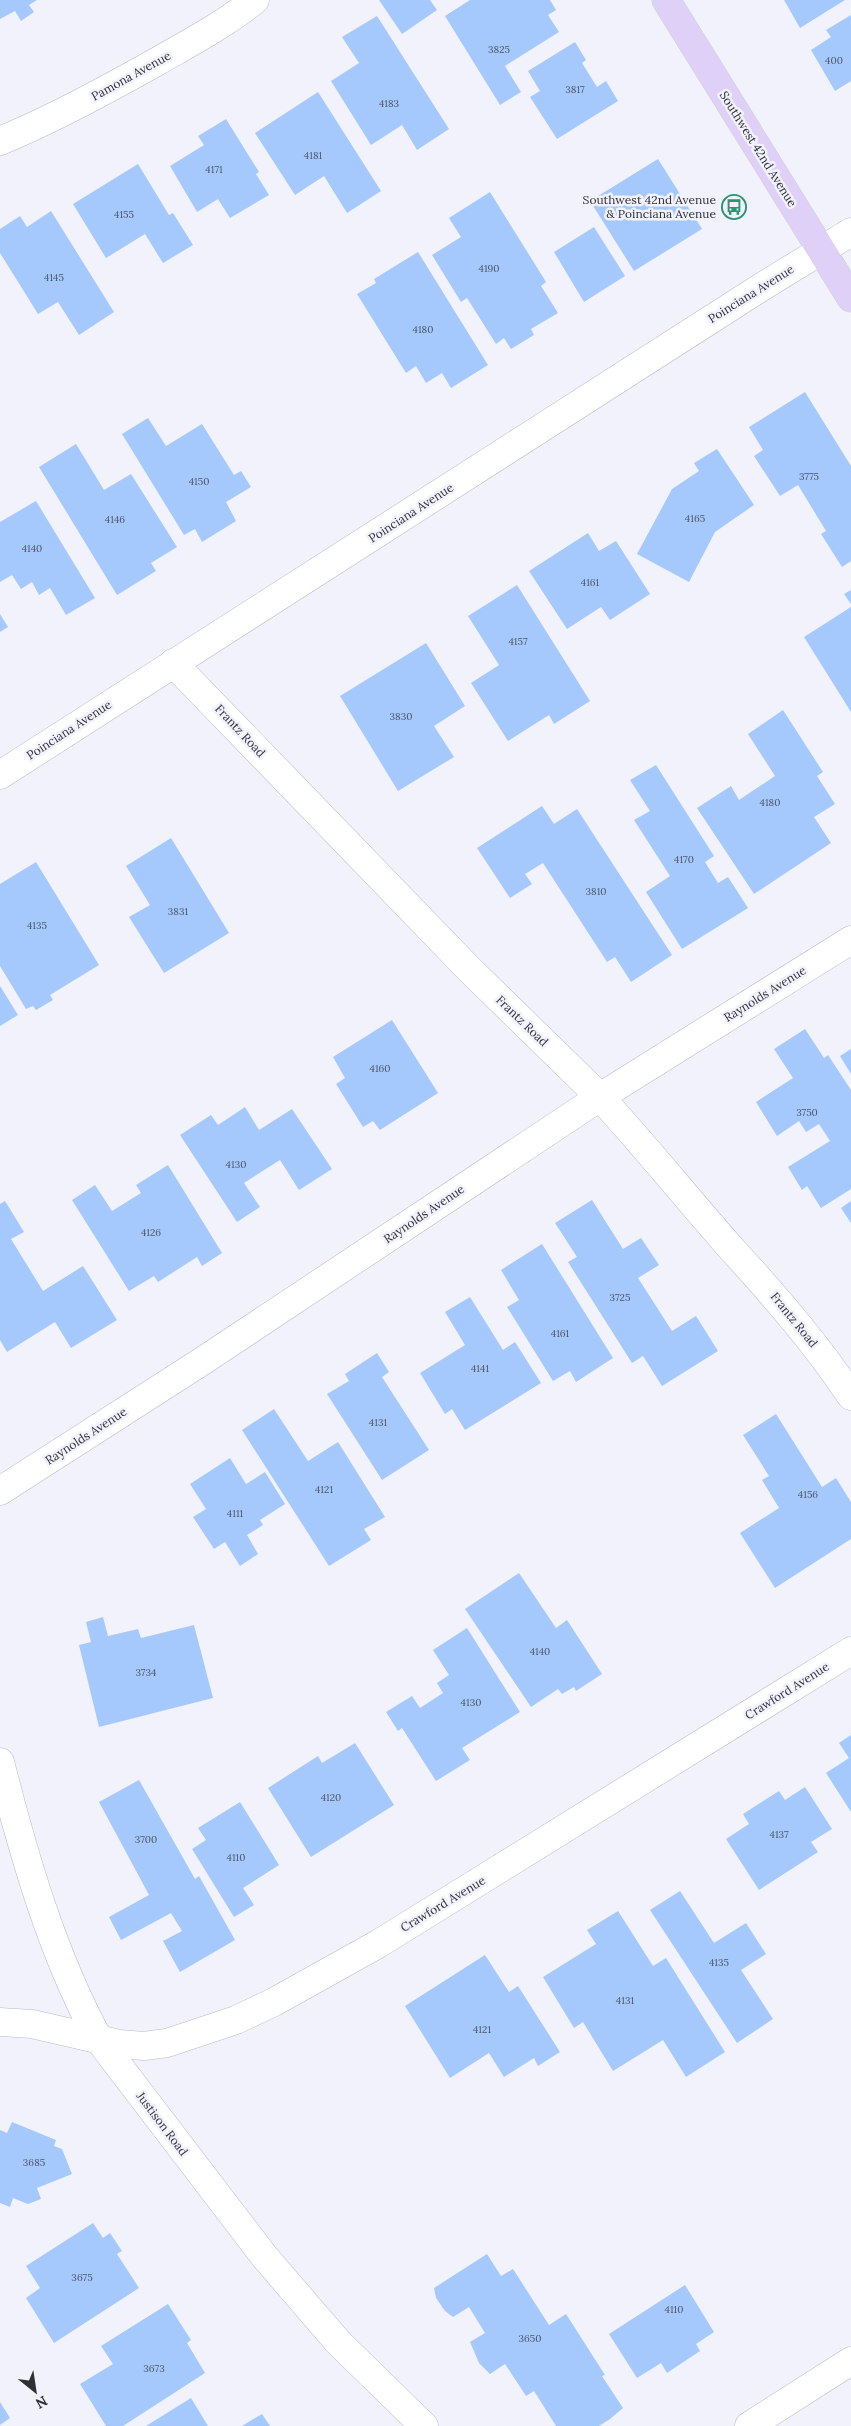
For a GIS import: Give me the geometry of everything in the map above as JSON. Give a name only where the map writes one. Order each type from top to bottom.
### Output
[{"type":"main road","name":"Southwest 42nd Avenue","points":[[666,0],[851,298]]},
{"type":"street","name":"Pamona Avenue","points":[[0,141],[70,109],[110,88],[208,32],[255,0]]},
{"type":"street","name":"Poinciana Avenue","points":[[0,775],[851,232]]},
{"type":"street","name":"Frantz Road","points":[[174,663],[463,963],[600,1097],[778,1300],[821,1353],[851,1396]]},
{"type":"street","name":"Raynolds Avenue","points":[[0,1491],[201,1362],[600,1097],[851,940]]},
{"type":"street","name":"Crawford Avenue","points":[[0,2022],[32,2024],[119,2044],[144,2046],[167,2043],[218,2027],[274,2002],[386,1939],[851,1651]]},
{"type":"street","name":"Justison Road","points":[[0,1762],[16,1821],[50,1928],[86,2017],[99,2040],[264,2256],[338,2342],[424,2426]]},
{"type":"street","points":[[749,2426],[851,2361]]},
{"type":"building","points":[[0,0],[37,0],[29,5],[34,12],[21,21],[15,11],[0,19]]},
{"type":"building","points":[[379,0],[430,0],[437,10],[402,34]]},
{"type":"building","points":[[470,0],[550,0],[556,10],[548,15],[559,32],[505,66],[521,92],[500,105],[445,16]]},
{"type":"building","points":[[784,0],[845,0],[800,28]]},
{"type":"building","points":[[851,15],[851,81],[835,91],[811,50],[831,37],[826,30]]},
{"type":"building","points":[[377,16],[449,129],[417,150],[402,125],[371,145],[331,81],[359,63],[342,37]]},
{"type":"building","points":[[575,42],[586,60],[582,63],[597,87],[606,81],[618,101],[557,139],[530,97],[540,91],[528,71]]},
{"type":"building","points":[[318,92],[381,191],[347,213],[324,176],[295,195],[255,133]]},
{"type":"building","points":[[226,119],[259,172],[256,174],[269,195],[230,218],[218,199],[197,212],[170,166],[204,145],[198,136]]},
{"type":"building","points":[[658,159],[702,229],[634,271],[590,201]]},
{"type":"building","points":[[138,164],[169,215],[173,213],[193,245],[163,263],[145,234],[106,258],[73,204]]},
{"type":"building","points":[[490,192],[546,282],[541,286],[558,313],[531,329],[534,335],[511,349],[504,338],[496,344],[467,298],[461,302],[432,255],[461,237],[449,218]]},
{"type":"building","points":[[51,211],[114,312],[79,335],[58,302],[38,314],[0,253],[0,229],[20,216],[27,227]]},
{"type":"building","points":[[594,227],[625,276],[584,302],[554,252]]},
{"type":"building","points":[[418,252],[488,365],[451,388],[442,373],[426,383],[416,366],[406,373],[357,294],[376,283],[374,279]]},
{"type":"building","points":[[805,392],[851,466],[851,561],[842,567],[821,534],[826,531],[798,485],[780,496],[754,456],[763,450],[749,427]]},
{"type":"building","points":[[148,418],[166,446],[202,424],[234,475],[241,471],[251,487],[226,502],[236,521],[202,542],[195,529],[184,535],[122,434]]},
{"type":"building","points":[[76,444],[104,490],[131,474],[177,547],[151,563],[156,571],[117,595],[39,467]]},
{"type":"building","points":[[717,449],[754,505],[715,532],[689,582],[637,554],[672,489],[699,471],[694,463]]},
{"type":"building","points":[[36,501],[95,598],[66,615],[50,588],[39,595],[32,582],[21,589],[12,575],[0,582],[0,522]]},
{"type":"building","points":[[588,533],[599,551],[616,541],[650,594],[610,620],[601,607],[567,629],[529,571]]},
{"type":"building","points":[[517,585],[590,701],[554,724],[549,715],[508,741],[471,683],[499,665],[468,616]]},
{"type":"building","points":[[851,590],[851,604],[844,594]]},
{"type":"building","points":[[851,607],[851,712],[804,637]]},
{"type":"building","points":[[0,614],[8,627],[0,632]]},
{"type":"building","points":[[426,643],[465,706],[434,726],[454,757],[398,791],[340,696]]},
{"type":"building","points":[[783,710],[823,772],[817,776],[835,804],[814,817],[831,843],[754,894],[697,808],[731,786],[739,800],[775,776],[748,734]]},
{"type":"building","points":[[656,765],[714,856],[705,862],[718,883],[728,877],[748,908],[682,949],[646,892],[670,876],[634,820],[650,811],[630,780]]},
{"type":"building","points":[[542,806],[554,824],[577,809],[672,955],[631,982],[615,957],[607,962],[543,863],[525,874],[532,884],[510,898],[477,848]]},
{"type":"building","points":[[171,838],[229,933],[164,973],[129,917],[150,905],[126,866]]},
{"type":"building","points":[[36,862],[99,965],[50,995],[53,1000],[36,1010],[33,1006],[26,1009],[0,966],[0,884]]},
{"type":"building","points":[[0,986],[18,1015],[0,1026]]},
{"type":"building","points":[[392,1020],[438,1093],[380,1130],[373,1121],[363,1127],[336,1084],[345,1078],[333,1057]]},
{"type":"building","points":[[805,1029],[824,1058],[828,1055],[851,1090],[851,1189],[821,1208],[807,1186],[802,1190],[788,1167],[830,1141],[819,1124],[806,1132],[799,1121],[777,1136],[756,1102],[793,1078],[774,1049]]},
{"type":"building","points":[[851,1049],[851,1074],[840,1056]]},
{"type":"building","points":[[245,1107],[259,1130],[292,1109],[332,1169],[299,1190],[280,1160],[244,1183],[260,1207],[237,1222],[180,1135],[211,1115],[218,1125]]},
{"type":"building","points":[[168,1165],[222,1253],[202,1266],[197,1257],[158,1282],[154,1276],[129,1291],[72,1200],[95,1185],[112,1211],[141,1193],[136,1185]]},
{"type":"building","points":[[592,1200],[623,1249],[641,1238],[659,1265],[638,1278],[672,1331],[696,1316],[718,1351],[662,1386],[643,1356],[632,1363],[568,1262],[577,1257],[555,1223]]},
{"type":"building","points":[[5,1201],[24,1232],[11,1239],[43,1291],[83,1266],[117,1320],[71,1348],[55,1322],[7,1352],[0,1340],[0,1204]]},
{"type":"building","points":[[851,1201],[851,1223],[841,1208]]},
{"type":"building","points":[[542,1244],[613,1358],[576,1382],[570,1371],[553,1381],[507,1307],[519,1300],[501,1270]]},
{"type":"building","points":[[470,1297],[503,1350],[515,1342],[541,1383],[465,1430],[452,1409],[445,1414],[420,1373],[465,1345],[445,1312]]},
{"type":"building","points":[[377,1353],[389,1372],[382,1377],[429,1450],[382,1480],[327,1394],[349,1381],[345,1374]]},
{"type":"building","points":[[274,1409],[308,1461],[338,1442],[385,1517],[364,1529],[371,1540],[329,1566],[242,1430]]},
{"type":"building","points":[[776,1414],[822,1487],[836,1478],[851,1502],[851,1539],[775,1588],[740,1533],[779,1508],[762,1480],[769,1476],[743,1435]]},
{"type":"building","points":[[230,1458],[246,1484],[265,1472],[285,1504],[260,1520],[263,1525],[247,1535],[258,1554],[240,1566],[225,1542],[214,1549],[193,1517],[206,1509],[190,1484]]},
{"type":"building","points":[[519,1573],[556,1628],[567,1620],[602,1674],[576,1691],[574,1687],[562,1694],[558,1689],[531,1707],[465,1609]]},
{"type":"building","points":[[103,1617],[108,1636],[138,1629],[141,1638],[194,1625],[213,1698],[99,1727],[79,1645],[91,1642],[86,1622]]},
{"type":"building","points":[[467,1628],[520,1712],[462,1748],[470,1760],[436,1781],[402,1728],[398,1731],[386,1712],[412,1696],[420,1708],[443,1693],[437,1683],[449,1675],[433,1650]]},
{"type":"building","points":[[851,1735],[851,1812],[826,1773],[849,1758],[839,1743]]},
{"type":"building","points":[[355,1743],[394,1805],[311,1857],[268,1788],[318,1756],[322,1763]]},
{"type":"building","points":[[139,1780],[195,1879],[199,1876],[235,1940],[180,1972],[163,1941],[182,1931],[171,1913],[121,1940],[109,1917],[149,1895],[99,1802]]},
{"type":"building","points":[[805,1787],[832,1829],[811,1842],[818,1852],[759,1890],[726,1839],[749,1824],[743,1814],[779,1791],[785,1800]]},
{"type":"building","points":[[240,1802],[279,1865],[243,1888],[254,1905],[234,1917],[192,1849],[206,1840],[198,1828]]},
{"type":"building","points":[[680,1891],[714,1943],[746,1923],[766,1954],[741,1970],[773,2019],[737,2043],[650,1910]]},
{"type":"building","points":[[618,1911],[653,1966],[666,1958],[725,2052],[686,2077],[663,2040],[613,2071],[583,2022],[574,2028],[543,1977],[596,1944],[587,1930]]},
{"type":"building","points":[[485,1955],[509,1992],[518,1986],[560,2052],[538,2066],[534,2058],[504,2077],[489,2053],[450,2078],[405,2006]]},
{"type":"building","points":[[12,2122],[56,2140],[54,2146],[62,2149],[72,2174],[37,2188],[41,2199],[28,2204],[13,2198],[10,2207],[0,2203],[0,2130],[7,2133]]},
{"type":"building","points":[[93,2223],[103,2238],[110,2233],[122,2251],[117,2254],[139,2288],[54,2343],[26,2298],[40,2288],[26,2266]]},
{"type":"building","points":[[487,2254],[501,2276],[513,2269],[549,2325],[566,2314],[605,2375],[602,2376],[623,2408],[610,2419],[599,2426],[556,2426],[534,2391],[526,2396],[505,2364],[490,2374],[479,2363],[470,2342],[485,2333],[469,2307],[453,2317],[445,2311],[436,2298],[434,2288]]},
{"type":"building","points":[[685,2285],[714,2332],[696,2344],[700,2351],[667,2373],[661,2363],[637,2378],[609,2334]]},
{"type":"building","points":[[168,2304],[191,2340],[187,2343],[205,2373],[123,2426],[106,2426],[80,2384],[113,2364],[101,2346]]},
{"type":"building","points":[[191,2398],[208,2426],[146,2426]]},
{"type":"building","points":[[0,2402],[10,2418],[0,2425]]},
{"type":"building","points":[[262,2414],[270,2426],[242,2426]]},
{"type":"place","name":"Southwest 42nd Avenue & Poinciana Avenue","points":[[734,207]]}]
